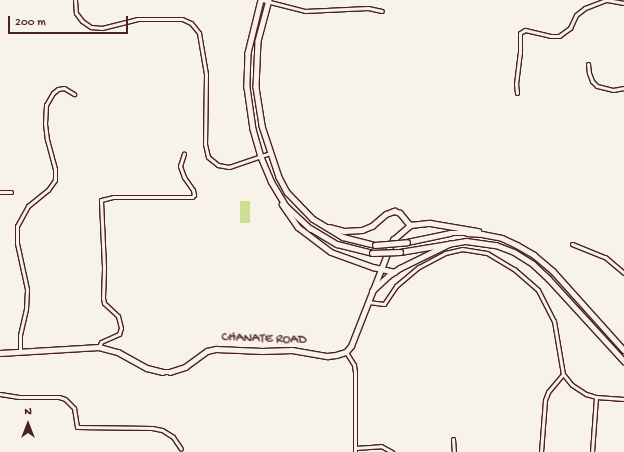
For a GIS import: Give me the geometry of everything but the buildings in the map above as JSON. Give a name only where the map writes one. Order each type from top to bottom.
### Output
[{"type":"main road","points":[[262,0],[251,34],[247,70],[250,115],[261,157],[278,195],[290,217],[298,227],[316,242],[332,252],[373,267],[394,272]]},
{"type":"main road","points":[[269,1],[258,41],[256,70],[259,114],[270,154],[279,177],[287,192],[313,219],[343,237],[375,245],[407,242],[450,234],[482,234],[517,245],[534,255],[553,271],[624,350]]},
{"type":"main road","points":[[278,195],[297,217],[323,237],[337,244],[372,253],[400,252],[466,241],[496,245],[514,252],[533,264],[548,278],[624,361]]},
{"type":"main road","points":[[313,219],[331,228],[353,232],[372,226],[386,214],[394,211],[400,213],[410,225]]},
{"type":"main road","points":[[346,352],[355,340],[371,292],[394,240],[410,225],[419,223],[445,225],[481,231],[494,237]]},
{"type":"main road","points":[[371,292],[394,272],[448,245],[466,241]]},
{"type":"main road","name":"CHANATE ROAD","points":[[0,353],[99,347],[118,352],[147,368],[170,372],[184,367],[207,351],[216,349],[262,352],[292,350],[327,356],[346,352]]},
{"type":"street","points":[[75,0],[76,13],[85,24],[92,27],[102,28],[137,19],[182,19],[191,22],[199,33],[206,74],[205,144],[208,157],[218,165],[229,167],[270,154]]},
{"type":"street","points":[[262,0],[305,12],[368,8],[382,11]]},
{"type":"street","points":[[517,93],[516,84],[520,54],[520,33],[525,30],[550,36],[559,36],[570,28],[576,15],[585,8],[606,0],[624,3]]},
{"type":"street","points":[[588,64],[592,81],[598,86],[613,90],[624,88]]},
{"type":"street","points":[[20,352],[20,334],[26,309],[27,289],[17,243],[17,226],[28,206],[48,190],[55,180],[55,169],[47,140],[45,124],[46,104],[53,93],[58,90],[64,88],[74,94]]},
{"type":"street","points":[[99,347],[101,342],[119,334],[121,328],[118,316],[104,303],[102,298],[104,267],[101,200],[113,197],[192,197],[194,195],[193,190],[184,177],[180,166],[184,154]]},
{"type":"street","points":[[0,192],[11,192]]},
{"type":"street","points":[[572,244],[605,257],[624,273]]},
{"type":"street","points":[[368,302],[377,305],[384,304],[396,286],[420,267],[446,252],[462,249],[487,253],[514,269],[538,290],[542,296],[554,321],[563,374],[578,390],[596,397],[624,399]]},
{"type":"street","points":[[346,352],[354,365],[355,372],[355,450],[381,446],[392,452]]},
{"type":"street","points":[[540,452],[545,400],[548,392],[563,374]]},
{"type":"street","points":[[0,394],[19,397],[59,397],[65,399],[74,408],[77,428],[152,428],[162,430],[173,437],[181,449]]},
{"type":"street","points":[[592,452],[596,397]]},
{"type":"street","points":[[452,439],[454,452]]},
{"type":"green space","points":[[240,201],[250,201],[250,223],[240,223]]}]
